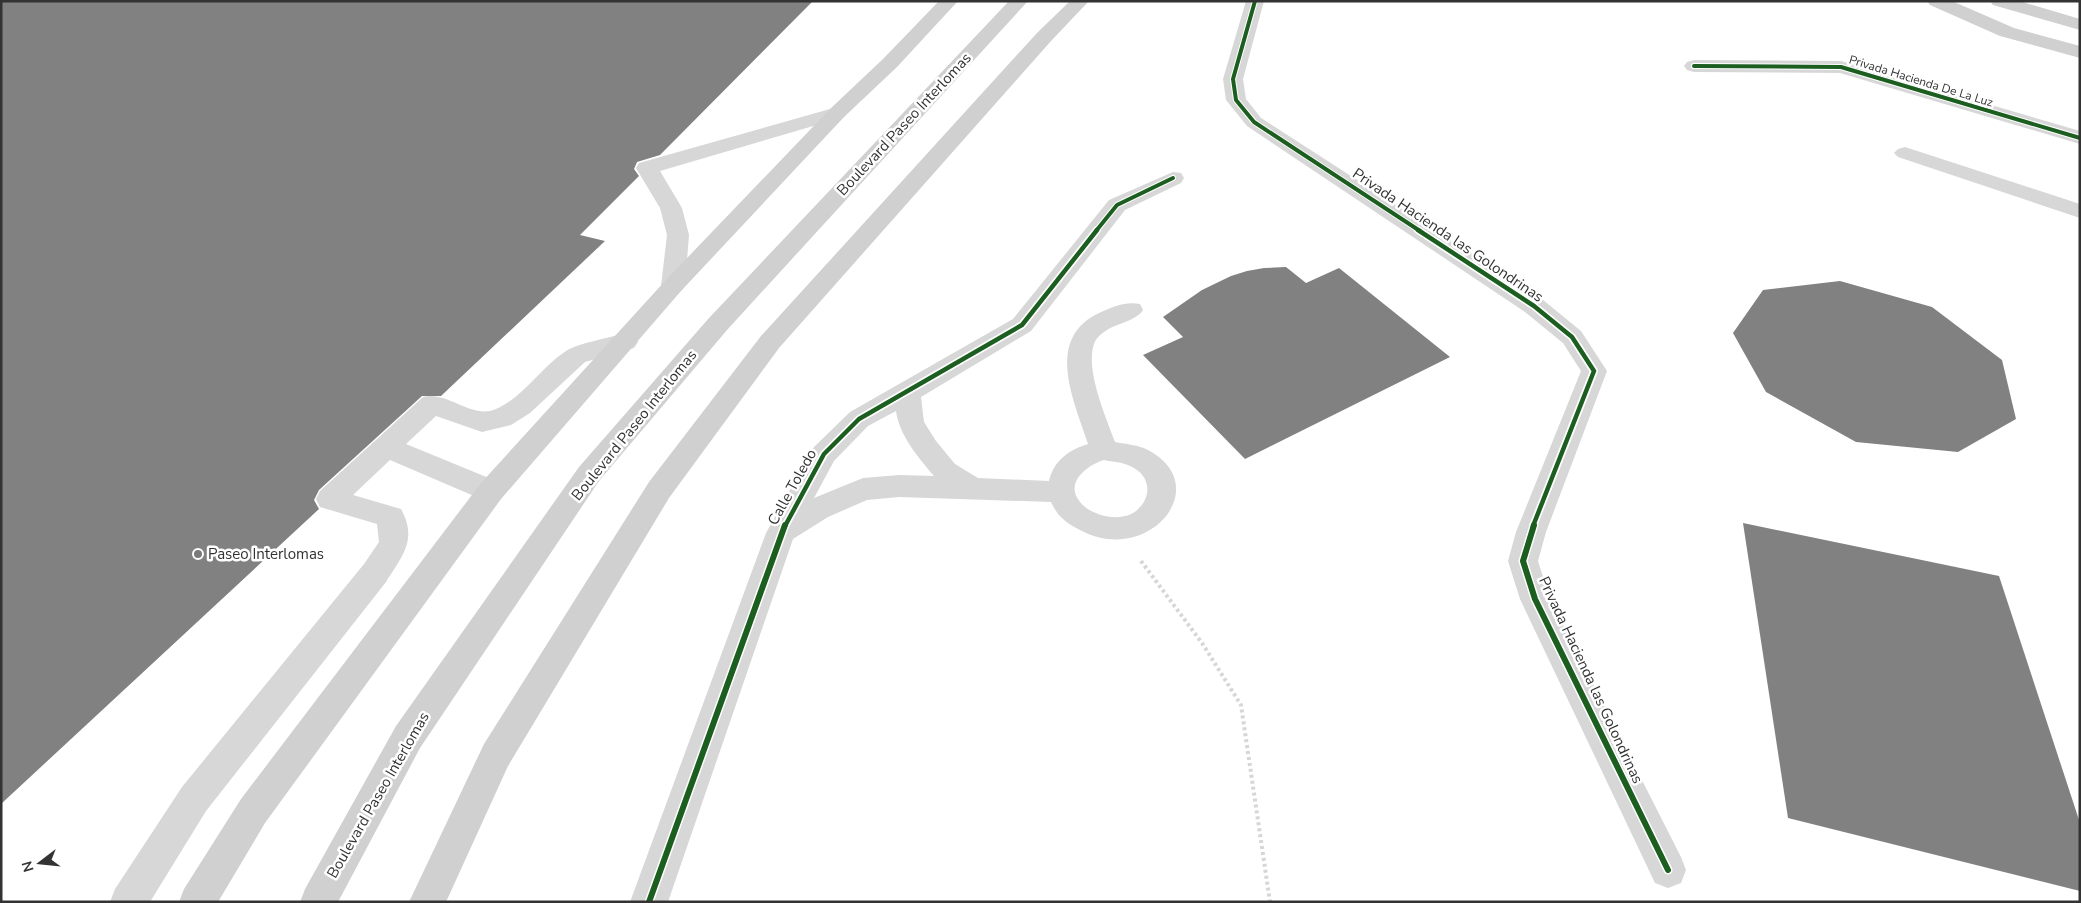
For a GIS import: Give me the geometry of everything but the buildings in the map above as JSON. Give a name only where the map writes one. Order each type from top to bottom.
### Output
[{"type":"main road","name":"Boulevard Paseo Interlomas","points":[[318,902],[408,737],[589,474],[718,324],[1005,12],[1019,1]]},
{"type":"main road","points":[[427,902],[496,755],[659,490],[770,342],[1044,37],[1080,1]]},
{"type":"main road","points":[[1999,1],[2080,25]]},
{"type":"main road","points":[[1934,2],[2006,32],[2080,52]]},
{"type":"main road","points":[[196,902],[253,811],[491,491],[673,286],[837,113],[890,64],[932,36],[956,4]]},
{"type":"street","name":"Privada Hacienda las Golondrinas","points":[[1254,1],[1232,79],[1236,100],[1254,122],[1534,306],[1572,337],[1594,371],[1531,532],[1523,561],[1535,599],[1668,870]]},
{"type":"street","name":"Privada Hacienda De La Luz","points":[[1694,66],[1841,67],[2080,138]]},
{"type":"street","points":[[673,286],[678,234],[671,208],[647,168],[837,113]]},
{"type":"street","points":[[1905,151],[2080,211]]},
{"type":"street","name":"Calle Toledo","points":[[648,902],[781,533],[824,454],[859,419],[1022,325],[1117,205],[1173,178]]},
{"type":"street","points":[[1104,450],[1085,391],[1078,360],[1084,337],[1101,322],[1132,310]]},
{"type":"street","points":[[128,902],[194,800],[375,573],[394,543],[391,517],[330,499],[432,404],[482,422],[502,418],[521,406],[576,356],[625,342]]},
{"type":"street","points":[[907,393],[911,422],[926,448],[945,470],[972,488]]},
{"type":"street","points":[[387,447],[491,491]]},
{"type":"street","points":[[1104,450],[1127,452],[1148,462],[1157,471],[1163,483],[1163,496],[1159,507],[1150,518],[1135,526],[1118,529],[1100,527],[1084,521],[1070,511],[1062,498],[1062,492],[1061,485],[1065,472],[1074,461],[1088,453],[1104,450]]},
{"type":"street","points":[[781,533],[818,509],[863,489],[899,486],[1062,492]]},
{"type":"path","points":[[1118,529],[1202,642],[1241,705],[1270,902]]},
{"type":"cycle path","points":[[1255,1],[1233,79],[1236,100],[1254,122],[1534,306],[1572,337],[1594,371],[1531,532],[1523,561],[1535,599],[1668,870]]},
{"type":"cycle path","points":[[1694,66],[1841,67],[2080,138]]},
{"type":"cycle path","points":[[649,902],[781,533],[824,454],[859,419],[1022,325],[1117,205],[1173,178]]},
{"type":"place","name":"Paseo Interlomas","points":[[198,554]]}]
